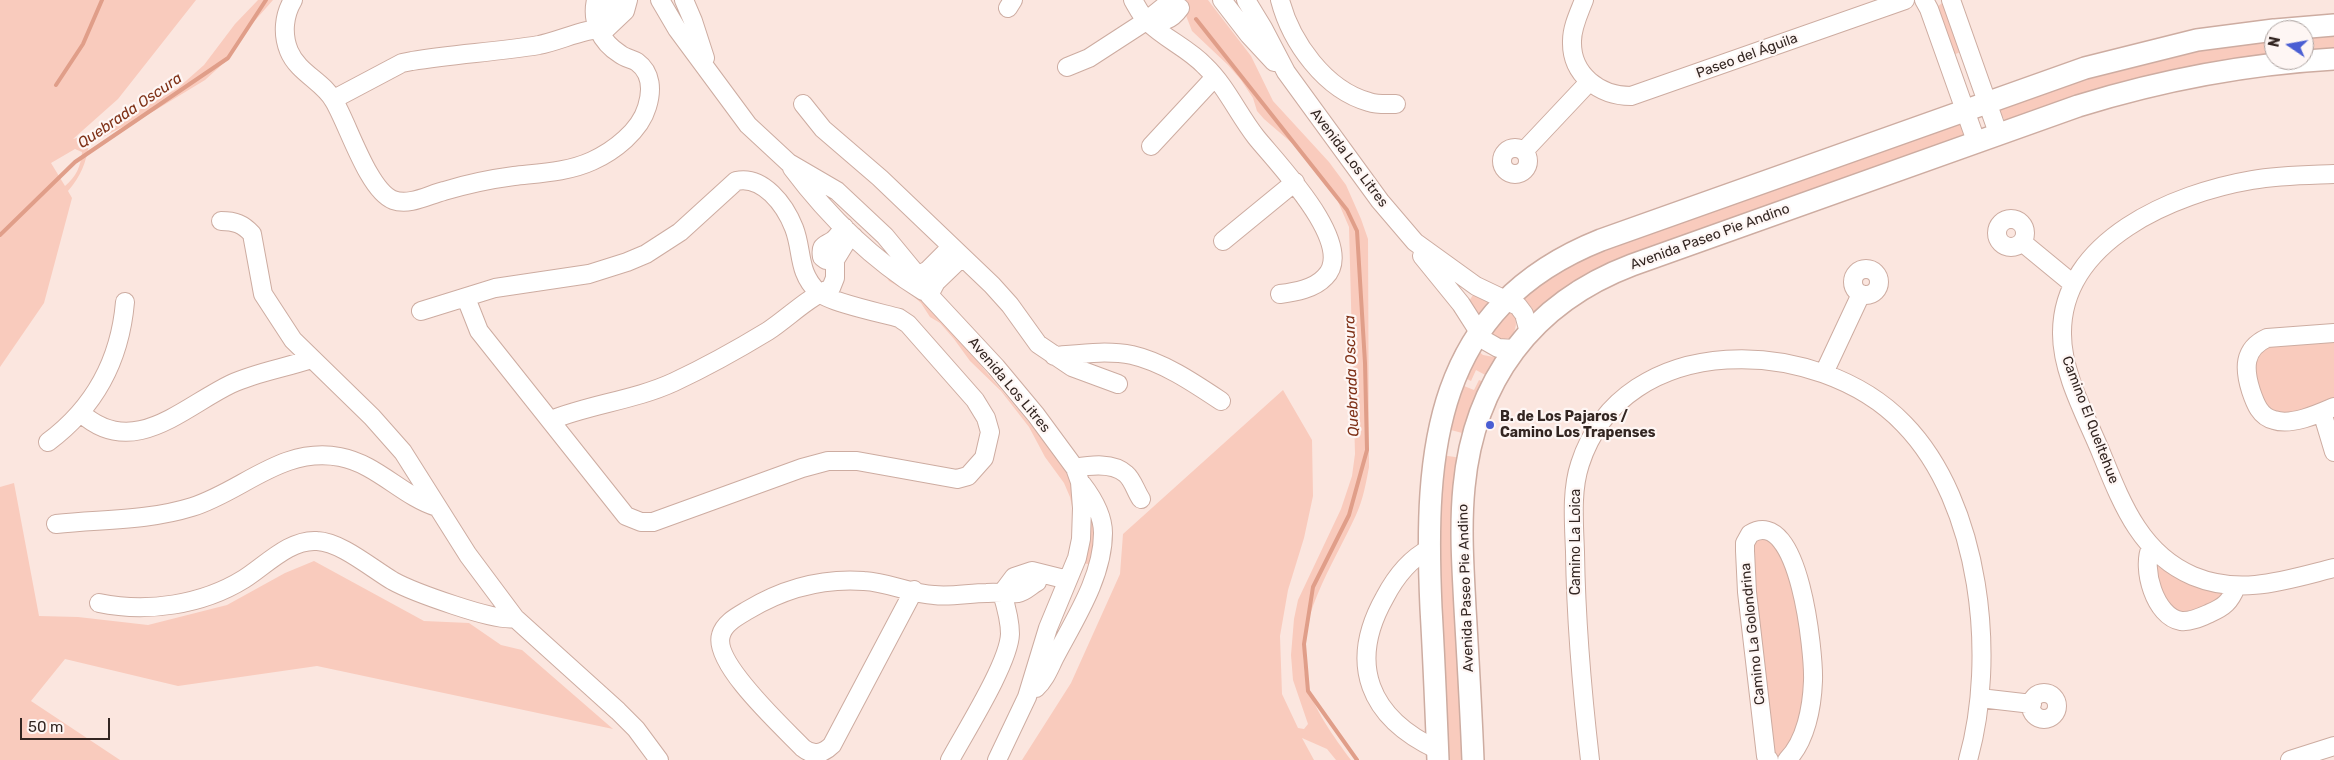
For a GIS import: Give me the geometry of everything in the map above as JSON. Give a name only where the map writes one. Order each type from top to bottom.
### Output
[{"type":"main road","points":[[2314,27],[2334,25]]},
{"type":"main road","points":[[1438,755],[1429,549],[1430,488],[1438,435],[1455,377],[1479,334],[1506,300],[1549,266],[1590,244],[1638,225],[2085,68],[2197,40],[2264,31]]},
{"type":"main road","name":"Avenida Paseo Pie Andino","points":[[1473,760],[1462,532],[1464,487],[1471,443],[1485,400],[1514,349],[1529,332],[1569,296],[1613,272],[1998,133],[2118,94],[2169,81],[2251,67],[2334,59]]},
{"type":"main road","points":[[1438,435],[1453,444],[1471,443]]},
{"type":"street","points":[[293,0],[285,24],[288,49],[303,70],[334,99],[356,148],[379,189],[394,200],[409,202],[471,184],[578,166],[604,155],[625,139],[640,120],[650,97],[650,81],[645,70],[637,62],[621,55],[609,45],[596,28],[594,7],[596,0]]},
{"type":"street","points":[[596,28],[601,18],[616,0]]},
{"type":"street","points":[[334,99],[402,63],[539,45],[566,39],[596,28],[606,28],[625,11],[628,0]]},
{"type":"street","name":"Avenida Los Litres","points":[[660,0],[677,29],[748,125],[789,163],[816,199],[849,232],[890,268],[929,295],[996,367],[1036,415],[1092,500],[1103,532],[1096,572],[1046,676],[1027,697]]},
{"type":"street","name":"Avenida Los Litres","points":[[684,0],[711,75]]},
{"type":"street","points":[[1133,0],[1146,21],[1190,52],[1215,77],[1250,129],[1295,182],[1319,217],[1328,241],[1332,264],[1328,273],[1322,280],[1300,290],[1280,294]]},
{"type":"street","name":"Avenida Los Litres","points":[[1222,0],[1262,50],[1286,72]]},
{"type":"street","points":[[1280,0],[1290,29],[1296,39],[1331,81],[1362,100],[1376,104],[1396,104]]},
{"type":"street","name":"Paseo del Águila","points":[[1584,0],[1575,25],[1572,49],[1577,65],[1589,82],[1611,94],[1631,96],[1905,0]]},
{"type":"street","points":[[1924,0],[1929,9],[1976,141]]},
{"type":"street","points":[[1951,0],[1998,133]]},
{"type":"street","points":[[1067,67],[1089,58],[1179,2]]},
{"type":"street","points":[[1234,16],[1244,14],[1248,4]]},
{"type":"street","name":"Avenida Los Litres","points":[[1248,4],[1286,72],[1380,201],[1415,242],[1476,286],[1522,310],[1529,332]]},
{"type":"street","points":[[677,29],[687,27],[693,21]]},
{"type":"street","points":[[1151,146],[1215,77]]},
{"type":"street","points":[[1524,151],[1589,82]]},
{"type":"street","points":[[803,104],[823,129],[880,178],[1010,305],[1038,344],[1072,367],[1118,384]]},
{"type":"street","name":"Avenida Los Litres","points":[[789,163],[827,185],[878,228],[918,276],[929,295]]},
{"type":"street","name":"Camino El Queltehue","points":[[2334,174],[2298,175],[2252,180],[2205,192],[2163,207],[2136,220],[2114,236],[2094,255],[2073,284],[2065,307],[2062,332],[2068,372],[2123,506],[2136,529],[2151,547],[2171,564],[2193,576],[2236,587],[2266,585],[2334,568]]},
{"type":"street","points":[[422,311],[494,288],[589,274],[627,262],[657,247],[680,232],[736,181],[742,180],[759,183],[766,188],[781,206],[794,228],[801,264],[819,293],[898,318],[908,324],[975,400],[986,418],[990,432],[984,458],[968,476],[956,479],[865,462],[828,461],[802,468],[653,522],[641,522],[626,516],[479,332],[466,298]]},
{"type":"street","points":[[1223,241],[1295,182]]},
{"type":"street","points":[[816,199],[818,192],[827,185]]},
{"type":"street","points":[[221,221],[235,221],[246,227],[252,234],[263,294],[293,340],[372,417],[403,452],[468,555],[515,618],[618,711],[636,729],[659,760]]},
{"type":"street","points":[[551,420],[566,414],[639,396],[675,382],[767,331],[819,293],[831,288],[835,278],[831,260],[822,257],[821,250],[824,244],[849,232]]},
{"type":"street","name":"Avenida Los Litres","points":[[1415,242],[1423,258],[1461,304],[1479,334],[1490,344],[1498,348],[1514,349]]},
{"type":"street","points":[[2022,242],[2073,284]]},
{"type":"street","points":[[918,276],[956,252]]},
{"type":"street","points":[[929,295],[956,252]]},
{"type":"street","points":[[890,268],[899,263],[902,256]]},
{"type":"street","points":[[1461,304],[1466,293],[1476,286]]},
{"type":"street","points":[[1824,373],[1861,294]]},
{"type":"street","points":[[48,442],[80,413],[96,392],[109,370],[120,336],[125,302]]},
{"type":"street","points":[[2334,333],[2267,338],[2254,346],[2246,362],[2247,378],[2254,401],[2265,416],[2283,422],[2328,409],[2334,452]]},
{"type":"street","points":[[1054,356],[1110,354],[1133,356],[1174,373],[1221,402]]},
{"type":"street","points":[[80,413],[95,424],[113,431],[142,430],[179,415],[233,384],[311,359]]},
{"type":"street","name":"Camino La Loica","points":[[1590,760],[1577,619],[1574,509],[1579,468],[1594,433],[1613,408],[1633,390],[1660,375],[1684,367],[1733,360],[1760,360],[1791,364],[1824,373],[1858,389],[1894,414],[1917,438],[1946,488],[1963,530],[1974,575],[1981,626],[1980,698],[1968,760]]},
{"type":"street","points":[[56,524],[120,521],[161,515],[192,507],[277,465],[296,458],[315,456],[341,458],[366,466],[426,504],[439,508]]},
{"type":"street","points":[[1077,475],[1100,464],[1121,471],[1127,476],[1141,499]]},
{"type":"street","name":"Avenida Los Litres","points":[[997,760],[1027,697],[1048,628],[1068,580],[1081,539],[1082,508],[1077,475]]},
{"type":"street","points":[[1081,522],[1087,517],[1093,516],[1100,520]]},
{"type":"street","name":"Camino La Golondrina","points":[[1768,760],[1748,606],[1745,564],[1745,543],[1750,534],[1758,530],[1776,535],[1787,548],[1799,582],[1809,630],[1813,668],[1812,695],[1802,732],[1789,760]]},
{"type":"street","points":[[99,603],[121,608],[149,608],[202,598],[243,579],[289,548],[314,540],[338,546],[396,582],[430,596],[493,617],[509,620],[515,618]]},
{"type":"street","points":[[2151,547],[2147,560],[2148,576],[2162,609],[2175,619],[2192,620],[2222,608],[2231,600],[2236,587]]},
{"type":"street","points":[[1429,549],[1410,563],[1387,593],[1370,631],[1365,660],[1373,690],[1391,716],[1438,755]]},
{"type":"street","points":[[914,590],[832,745],[823,752],[812,753],[803,748],[733,673],[722,653],[720,636],[727,624],[764,601],[797,588],[830,581],[864,581],[914,590],[934,595],[1022,591],[1037,582],[1039,574],[1068,580]]},
{"type":"street","points":[[950,760],[1004,659],[1010,636],[1008,614],[1002,593]]},
{"type":"street","points":[[1048,628],[1056,640],[1066,637]]},
{"type":"street","points":[[1980,698],[2032,704]]},
{"type":"street","points":[[2290,760],[2334,746]]},
{"type":"shaded area","points":[[0,0],[196,0],[118,99],[73,139],[88,135],[143,108],[178,88],[204,65],[235,24],[258,0],[273,0],[244,33],[226,61],[205,80],[154,111],[89,144],[82,169],[68,191],[72,198],[44,303],[0,367]],"holes":[[[75,149],[82,152],[77,171],[65,186],[51,163]]]},
{"type":"shaded area","points":[[1180,0],[1208,0],[1251,56],[1273,101],[1329,162],[1346,185],[1368,239],[1369,467],[1358,509],[1310,615],[1305,636],[1303,658],[1306,680],[1314,702],[1351,760],[1336,760],[1327,749],[1302,738],[1314,760],[1022,760],[1071,683],[1120,574],[1123,534],[1283,390],[1312,440],[1313,496],[1304,538],[1288,590],[1280,636],[1282,694],[1298,728],[1304,729],[1308,724],[1293,680],[1291,655],[1294,619],[1298,600],[1341,509],[1352,476],[1355,454],[1349,227],[1336,197],[1300,150],[1264,119],[1257,111],[1253,98],[1241,80],[1192,31]]},
{"type":"shaded area","points":[[1942,3],[1946,3],[1963,51],[1953,55],[1937,7]]},
{"type":"shaded area","points":[[2334,31],[2334,52],[2314,53],[2314,33]]},
{"type":"shaded area","points":[[2264,39],[2264,59],[2006,122],[2000,113],[2002,106],[2131,63]]},
{"type":"shaded area","points":[[1948,123],[1962,123],[1965,128],[1965,137],[1534,317],[1532,308],[1522,296],[1574,260]]},
{"type":"shaded area","points":[[880,267],[907,284],[938,315],[1032,426],[1070,476],[1075,491],[1073,543],[1073,511],[1070,497],[1064,483],[1045,457],[1029,427],[1001,391],[970,361],[940,323],[930,317],[921,303],[910,293],[889,281]]},
{"type":"shaded area","points":[[1473,295],[1491,301],[1477,318],[1469,301]]},
{"type":"shaded area","points":[[1511,312],[1514,315],[1516,325],[1511,338],[1492,337],[1491,333],[1506,315]]},
{"type":"shaded area","points":[[2334,340],[2334,400],[2293,413],[2278,415],[2264,408],[2251,367],[2266,345]]},
{"type":"shaded area","points":[[1477,350],[1483,355],[1499,358],[1489,377],[1476,370],[1471,381],[1463,377]]},
{"type":"shaded area","points":[[1479,380],[1486,383],[1466,434],[1447,429],[1459,384],[1474,390]]},
{"type":"shaded area","points":[[1441,455],[1462,458],[1466,760],[1445,760],[1435,545]]},
{"type":"shaded area","points":[[14,483],[39,616],[78,617],[148,625],[227,605],[285,573],[314,561],[424,621],[469,623],[501,645],[522,650],[613,729],[317,666],[178,686],[65,659],[31,701],[120,760],[0,760],[0,487]]},
{"type":"shaded area","points":[[1091,521],[1096,525],[1093,565],[1083,563]]},
{"type":"shaded area","points":[[1765,537],[1780,551],[1788,563],[1805,653],[1805,701],[1801,723],[1792,742],[1779,757],[1774,756],[1752,581],[1752,547],[1754,540]]},
{"type":"shaded area","points":[[2153,563],[2182,581],[2205,589],[2225,593],[2227,598],[2187,616],[2165,605]]},
{"type":"waterway","points":[[56,85],[83,44],[102,0]]},
{"type":"waterway","name":"Quebrada Oscura","points":[[0,235],[75,162],[228,58],[266,0]]},
{"type":"waterway","name":"Quebrada Oscura","points":[[1196,19],[1347,210],[1357,231],[1365,363],[1367,450],[1349,515],[1313,587],[1304,644],[1308,691],[1357,760]]},
{"type":"place","name":"B. de Los Pajaros / Camino Los Trapenses","points":[[1490,425]]}]
